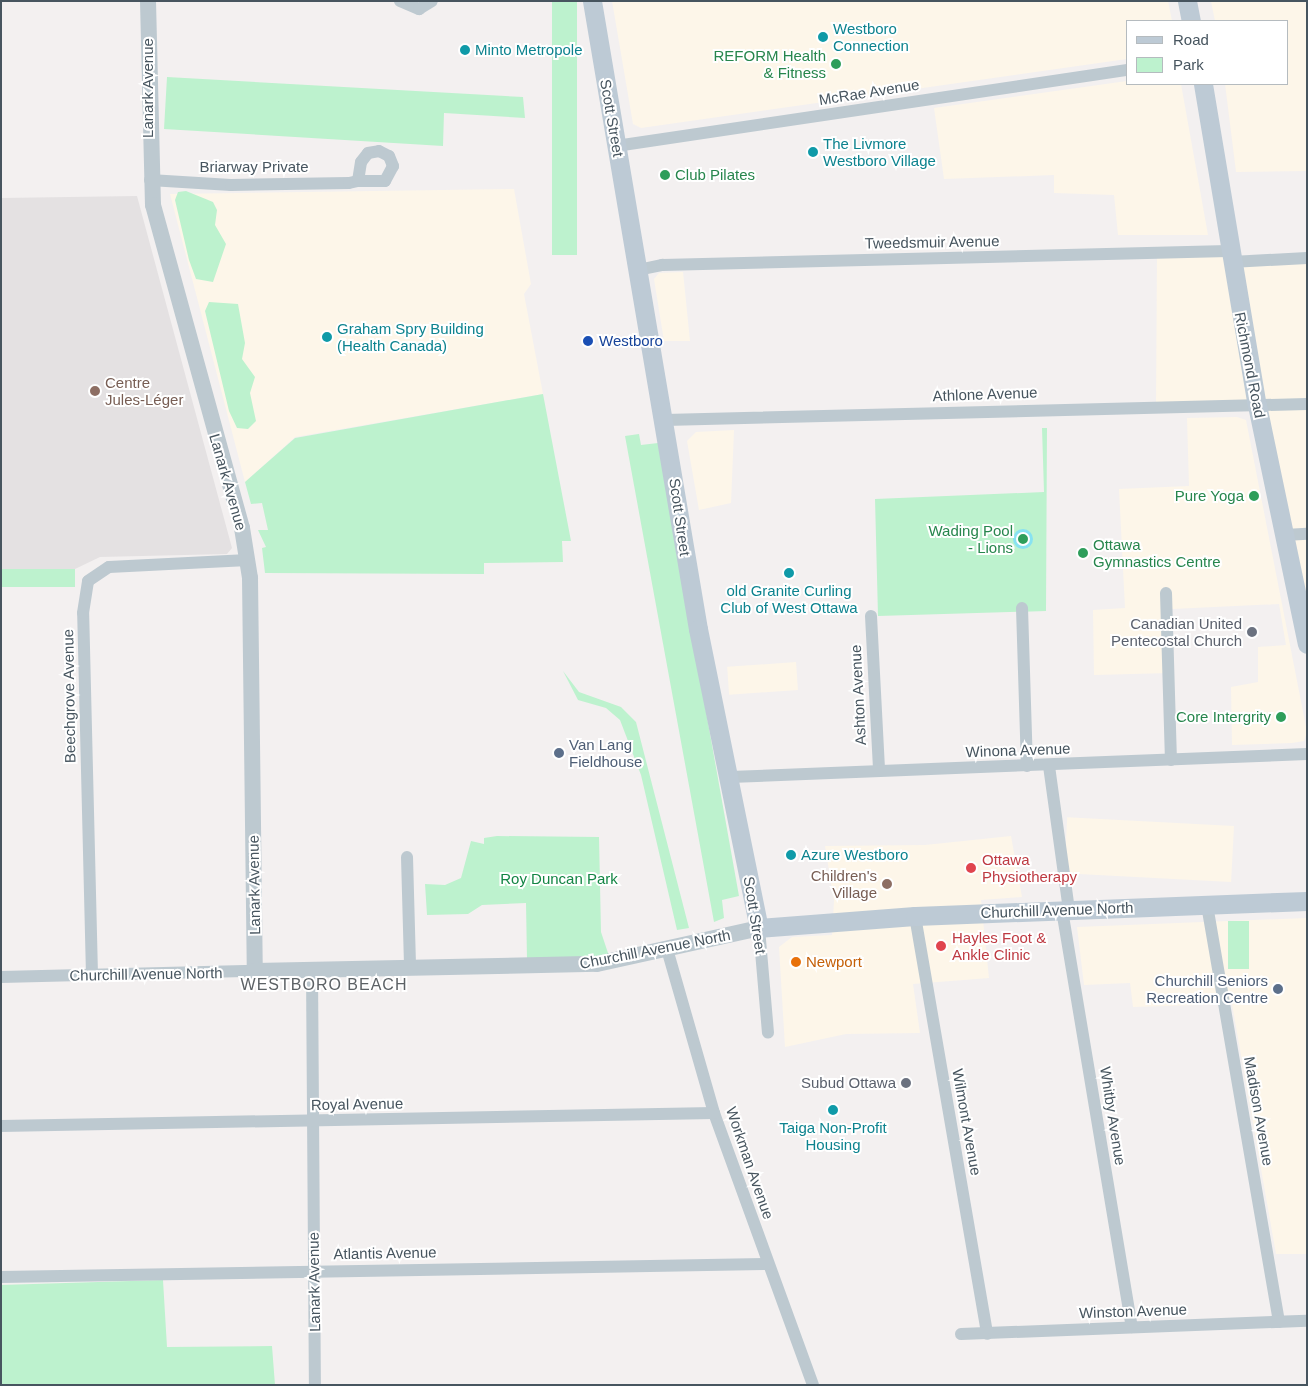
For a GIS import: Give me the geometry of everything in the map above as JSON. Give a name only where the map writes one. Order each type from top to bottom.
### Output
[{"type":"main road","name":"Scott Street","points":[[592,1],[665,420],[698,629],[730,777],[759,928]]},
{"type":"main road","points":[[1187,1],[1191,20]]},
{"type":"main road","name":"Richmond Road","points":[[1202,85],[1229,257],[1257,405],[1307,644]]},
{"type":"main road","name":"Churchill Avenue North","points":[[759,928],[915,916],[1307,901]]},
{"type":"street","name":"Lanark Avenue","points":[[148,1],[150,180],[156,217],[248,560],[255,971]]},
{"type":"street","points":[[400,1],[413,9],[432,1]]},
{"type":"street","name":"McRae Avenue","points":[[616,146],[1126,70]]},
{"type":"street","name":"Briarway Private","points":[[150,180],[232,185],[358,181]]},
{"type":"street","name":"Tweedsmuir Avenue","points":[[638,270],[662,265],[1229,257],[1307,258]]},
{"type":"street","name":"Athlone Avenue","points":[[665,420],[1307,404]]},
{"type":"street","points":[[1285,534],[1307,534]]},
{"type":"street","name":"Beechgrove Avenue","points":[[92,975],[84,613],[88,581],[109,567],[248,560]]},
{"type":"street","points":[[1166,593],[1171,760]]},
{"type":"street","points":[[1022,608],[1027,766]]},
{"type":"street","name":"Ashton Avenue","points":[[871,616],[879,771]]},
{"type":"street","name":"Winona Avenue","points":[[730,777],[1049,766],[1307,754]]},
{"type":"street","name":"Whitby Avenue","points":[[1049,766],[1065,910],[1132,1327]]},
{"type":"street","points":[[407,858],[410,966]]},
{"type":"street","name":"Madison Avenue","points":[[1206,905],[1279,1322]]},
{"type":"street","name":"Wilmont Avenue","points":[[915,916],[987,1334]]},
{"type":"street","name":"Churchill Avenue North","points":[[1,977],[410,966],[587,964],[667,949],[759,928]]},
{"type":"street","name":"Scott Street","points":[[759,928],[768,1033]]},
{"type":"street","name":"Workman Avenue","points":[[667,949],[714,1113],[813,1385]]},
{"type":"street","name":"Lanark Avenue","points":[[312,970],[316,1385]]},
{"type":"street","name":"Royal Avenue","points":[[1,1126],[312,1122],[714,1113]]},
{"type":"street","name":"Atlantis Avenue","points":[[1,1277],[315,1270],[768,1264]]},
{"type":"street","name":"Winston Avenue","points":[[960,1334],[1307,1320]]},
{"type":"shaded area","points":[[612,1],[1168,1],[1172,20],[1126,20],[1126,59],[641,128],[633,124]]},
{"type":"shaded area","points":[[1211,1],[1307,1],[1307,171],[1236,172],[1225,85],[1288,85],[1288,20],[1215,20]]},
{"type":"shaded area","points":[[1126,81],[1126,85],[1181,85],[1208,235],[1118,235],[1114,195],[1054,193],[1054,175],[944,179],[934,108]]},
{"type":"shaded area","points":[[514,189],[531,284],[524,294],[543,394],[295,437],[245,482],[170,194]]},
{"type":"shaded area","name":"Centre Jules-Léger","points":[[137,196],[232,548],[227,554],[100,557],[75,569],[1,569],[1,198]]},
{"type":"shaded area","points":[[1228,251],[1231,262],[1307,258],[1307,644],[1257,405],[1156,407],[1157,253]]},
{"type":"shaded area","points":[[683,272],[690,341],[664,341],[654,279],[659,273]]},
{"type":"shaded area","points":[[1237,417],[1246,420],[1307,732],[1304,741],[1232,745],[1231,687],[1258,682],[1258,647],[1286,645],[1279,604],[1172,609],[1171,673],[1094,675],[1093,610],[1125,608],[1119,489],[1189,486],[1187,418]]},
{"type":"shaded area","points":[[734,430],[731,503],[699,510],[687,441],[696,432]]},
{"type":"shaded area","points":[[796,662],[798,690],[729,695],[727,667]]},
{"type":"shaded area","points":[[1067,817],[1234,826],[1231,882],[1064,873]]},
{"type":"shaded area","points":[[1011,836],[1022,897],[981,900],[989,978],[913,984],[920,1033],[846,1034],[785,1047],[779,947],[792,937],[832,935],[834,901],[825,846],[925,845]]},
{"type":"shaded area","points":[[1307,918],[1307,1254],[1276,1254],[1232,1004],[1133,1007],[1130,983],[1084,985],[1077,927]]},
{"type":"green space","points":[[552,1],[577,1],[577,255],[552,255]]},
{"type":"green space","points":[[167,77],[523,97],[525,118],[444,113],[443,146],[164,129]]},
{"type":"green space","points":[[186,191],[213,202],[217,210],[215,225],[226,244],[213,282],[196,279],[189,260],[175,200],[178,192]]},
{"type":"green space","points":[[209,302],[238,304],[245,343],[242,359],[255,377],[250,393],[256,421],[248,429],[237,428],[229,411],[205,311]]},
{"type":"green space","points":[[543,394],[571,541],[562,541],[563,562],[484,563],[484,574],[265,573],[262,548],[266,547],[258,530],[268,530],[262,503],[251,504],[245,482],[295,438]]},
{"type":"green space","points":[[1042,428],[1047,428],[1046,611],[878,616],[875,499],[1044,492]]},
{"type":"green space","points":[[639,434],[641,445],[658,443],[739,896],[722,900],[724,918],[714,922],[625,436]]},
{"type":"green space","points":[[1,569],[75,569],[75,587],[1,587]]},
{"type":"green space","points":[[563,671],[579,692],[621,707],[636,722],[689,928],[677,930],[641,775],[620,720],[606,708],[578,700]]},
{"type":"green space","name":"Roy Duncan Park","points":[[497,836],[599,837],[601,932],[609,956],[527,960],[526,903],[482,905],[468,914],[427,915],[425,884],[445,885],[461,878],[471,841],[484,844],[484,838]]},
{"type":"green space","points":[[1228,921],[1249,921],[1249,969],[1228,969]]},
{"type":"green space","points":[[163,1280],[167,1347],[272,1346],[275,1385],[1,1385],[1,1285]]},
{"type":"water","name":"Wading Pool - Lions","points":[[1023,529],[1030,532],[1033,539],[1030,546],[1023,549],[1016,546],[1013,539],[1016,532]]},
{"type":"place","name":"Westboro Connection","points":[[823,37]]},
{"type":"place","name":"Minto Metropole","points":[[465,50]]},
{"type":"place","name":"REFORM Health & Fitness","points":[[836,64]]},
{"type":"place","name":"The Livmore Westboro Village","points":[[813,152]]},
{"type":"place","name":"Club Pilates","points":[[665,175]]},
{"type":"place","name":"Graham Spry Building (Health Canada)","points":[[327,337]]},
{"type":"place","name":"Westboro","points":[[588,341]]},
{"type":"place","name":"Centre Jules-Léger","points":[[95,391]]},
{"type":"place","name":"Pure Yoga","points":[[1254,496]]},
{"type":"place","name":"Wading Pool - Lions","points":[[1023,539]]},
{"type":"place","name":"Ottawa Gymnastics Centre","points":[[1083,553]]},
{"type":"place","name":"old Granite Curling Club of West Ottawa","points":[[789,573]]},
{"type":"place","name":"Canadian United Pentecostal Church","points":[[1252,632]]},
{"type":"place","name":"Core Intergrity","points":[[1281,717]]},
{"type":"place","name":"Van Lang Fieldhouse","points":[[559,753]]},
{"type":"place","name":"Azure Westboro","points":[[791,855]]},
{"type":"place","name":"Ottawa Physiotherapy","points":[[971,868]]},
{"type":"place","name":"Children's Village","points":[[887,884]]},
{"type":"place","name":"Hayles Foot & Ankle Clinic","points":[[941,946]]},
{"type":"place","name":"Newport","points":[[796,962]]},
{"type":"place","name":"Churchill Seniors Recreation Centre","points":[[1278,989]]},
{"type":"place","name":"Subud Ottawa","points":[[906,1083]]},
{"type":"place","name":"Taiga Non-Profit Housing","points":[[833,1110]]},
{"type":"district","name":"WESTBORO BEACH","points":[[324,985]]}]
